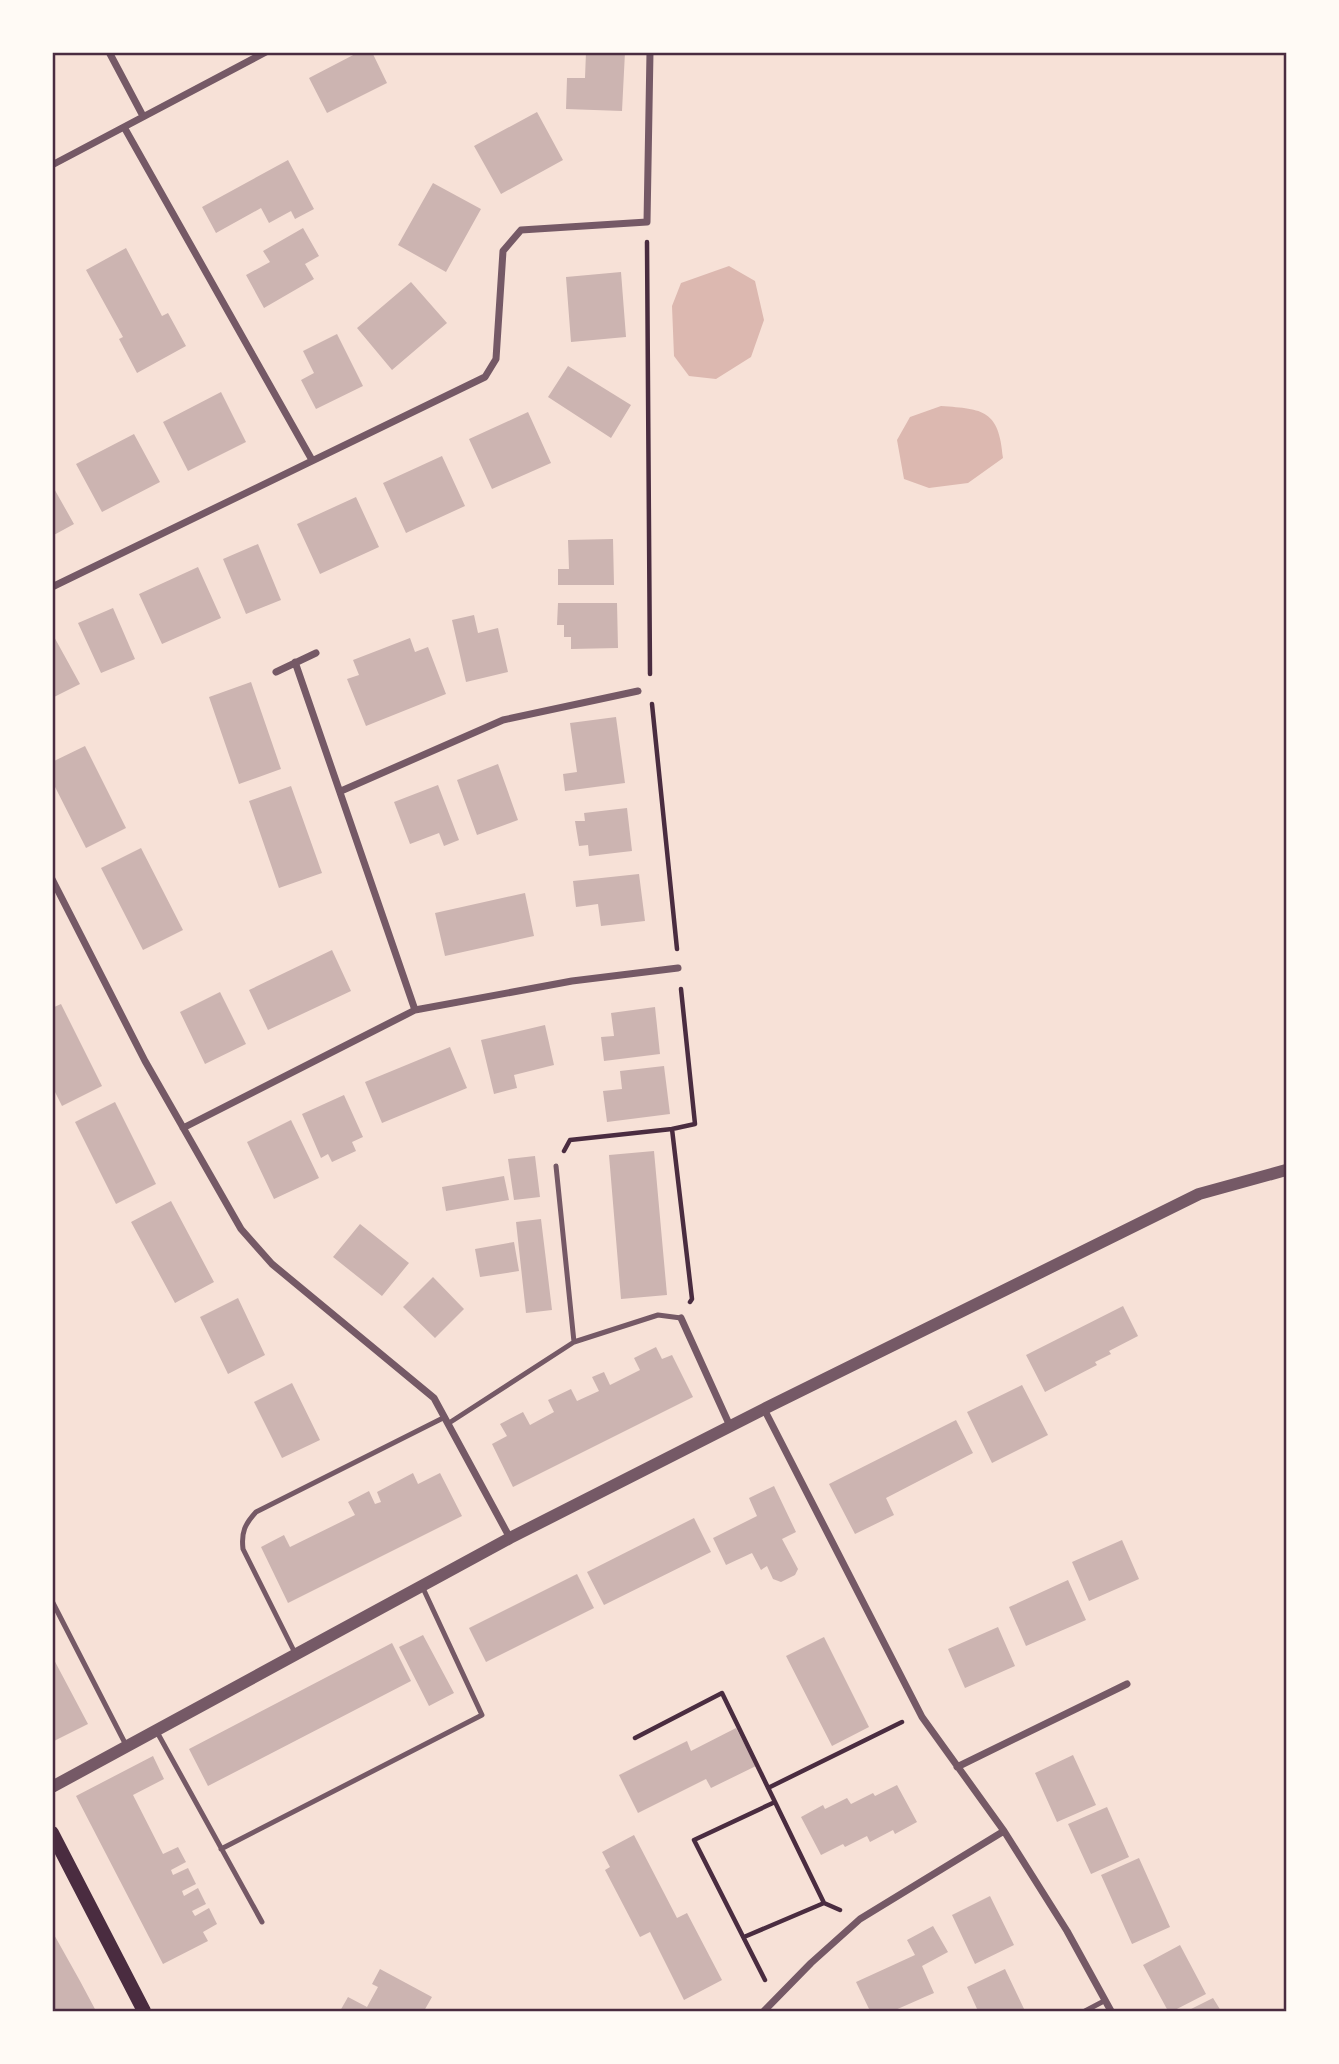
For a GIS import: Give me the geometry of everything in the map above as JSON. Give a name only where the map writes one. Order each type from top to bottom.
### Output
[{"type":"main road","points":[[52,1833],[144,2011]]},
{"type":"street","points":[[109,52],[143,116]]},
{"type":"street","points":[[52,165],[266,52]]},
{"type":"street","points":[[52,587],[485,377],[496,359],[503,251],[521,230],[647,222],[650,52]]},
{"type":"street","points":[[124,127],[312,460]]},
{"type":"street","points":[[276,672],[316,653]]},
{"type":"street","points":[[295,662],[415,1010]]},
{"type":"street","points":[[341,791],[503,720],[638,691]]},
{"type":"street","points":[[52,880],[145,1061],[241,1228],[272,1264],[434,1398],[510,1538]]},
{"type":"street","points":[[183,1128],[415,1010],[572,981],[678,968]]},
{"type":"street","points":[[52,1787],[510,1538],[764,1409],[1199,1194],[1286,1170]]},
{"type":"street","points":[[681,1318],[730,1426]]},
{"type":"street","points":[[764,1409],[920,1713],[1004,1831],[1067,1931],[1111,2011]]},
{"type":"street","points":[[957,1767],[1127,1684]]},
{"type":"street","points":[[764,2011],[811,1963],[860,1919],[1004,1831]]},
{"type":"lane","points":[[556,1166],[574,1342]]},
{"type":"lane","points":[[296,1655],[243,1549],[245,1524],[256,1512],[447,1420],[574,1342],[658,1315],[681,1318]]},
{"type":"lane","points":[[221,1849],[482,1715],[422,1586]]},
{"type":"lane","points":[[52,1601],[127,1747]]},
{"type":"lane","points":[[156,1731],[262,1922]]},
{"type":"lane","points":[[1086,2011],[1104,2000]]},
{"type":"path","points":[[647,222],[650,675]]},
{"type":"path","points":[[556,1166],[570,1140],[695,1125],[652,702]]},
{"type":"path","points":[[672,1129],[692,1299],[681,1318]]},
{"type":"path","points":[[635,1738],[722,1693],[824,1903],[860,1919]]},
{"type":"path","points":[[768,1788],[920,1713]]},
{"type":"path","points":[[775,1802],[694,1840],[775,2000]]},
{"type":"path","points":[[744,1937],[824,1903]]},
{"type":"shaded area","points":[[729,266],[755,281],[764,320],[751,357],[716,379],[689,376],[674,356],[672,306],[681,283]]},
{"type":"shaded area","points":[[941,406],[968,409],[987,415],[998,430],[1003,458],[968,483],[929,488],[904,479],[897,440],[910,417]]},
{"type":"building","points":[[359,52],[372,52],[387,83],[327,113],[309,78]]},
{"type":"building","points":[[586,52],[625,52],[622,111],[566,109],[567,78],[585,78]]},
{"type":"building","points":[[537,112],[563,160],[501,194],[474,146]]},
{"type":"building","points":[[288,160],[314,209],[295,219],[291,211],[269,223],[261,208],[216,233],[202,207]]},
{"type":"building","points":[[433,183],[481,209],[446,272],[398,245]]},
{"type":"building","points":[[303,228],[319,256],[305,264],[314,279],[264,308],[246,275],[270,262],[263,251]]},
{"type":"building","points":[[126,248],[162,316],[168,313],[186,346],[137,373],[119,339],[123,337],[86,270]]},
{"type":"building","points":[[621,272],[626,337],[571,342],[566,277]]},
{"type":"building","points":[[411,282],[447,323],[392,370],[357,328]]},
{"type":"building","points":[[337,334],[363,386],[316,409],[301,380],[314,373],[303,351]]},
{"type":"building","points":[[568,366],[631,405],[611,438],[548,397]]},
{"type":"building","points":[[221,392],[246,442],[188,471],[163,422]]},
{"type":"building","points":[[528,412],[551,463],[492,489],[469,439]]},
{"type":"building","points":[[134,434],[160,482],[102,512],[76,464]]},
{"type":"building","points":[[442,456],[465,506],[406,533],[383,483]]},
{"type":"building","points":[[52,485],[74,524],[52,536]]},
{"type":"building","points":[[356,497],[379,547],[320,574],[297,524]]},
{"type":"building","points":[[613,539],[614,585],[558,585],[558,569],[569,569],[568,540]]},
{"type":"building","points":[[258,544],[281,600],[246,614],[223,559]]},
{"type":"building","points":[[198,567],[221,618],[162,644],[139,594]]},
{"type":"building","points":[[558,603],[617,603],[618,648],[571,649],[571,637],[564,637],[564,625],[557,625]]},
{"type":"building","points":[[113,608],[135,659],[101,673],[78,623]]},
{"type":"building","points":[[474,615],[478,633],[498,628],[508,672],[466,682],[452,620]]},
{"type":"building","points":[[52,633],[80,684],[52,698]]},
{"type":"building","points":[[410,638],[415,652],[428,647],[446,694],[366,726],[347,679],[359,675],[353,660]]},
{"type":"building","points":[[251,682],[281,769],[239,784],[209,697]]},
{"type":"building","points":[[616,717],[625,783],[565,791],[563,774],[577,772],[570,723]]},
{"type":"building","points":[[85,746],[126,828],[86,848],[52,781],[52,762]]},
{"type":"building","points":[[498,764],[518,820],[477,835],[457,780]]},
{"type":"building","points":[[438,785],[459,840],[444,846],[439,833],[410,844],[394,802]]},
{"type":"building","points":[[291,786],[322,873],[279,888],[249,801]]},
{"type":"building","points":[[627,808],[632,851],[589,856],[588,845],[579,846],[575,821],[585,821],[584,813]]},
{"type":"building","points":[[141,848],[183,930],[143,950],[101,868]]},
{"type":"building","points":[[639,874],[645,921],[601,926],[598,904],[576,907],[573,881]]},
{"type":"building","points":[[525,893],[534,936],[445,956],[435,913]]},
{"type":"building","points":[[332,950],[351,991],[268,1030],[249,990]]},
{"type":"building","points":[[220,992],[246,1044],[205,1064],[180,1012]]},
{"type":"building","points":[[61,1004],[102,1086],[62,1106],[52,1086],[52,1008]]},
{"type":"building","points":[[655,1007],[660,1054],[604,1061],[601,1037],[614,1036],[611,1013]]},
{"type":"building","points":[[545,1025],[554,1065],[514,1075],[517,1088],[494,1094],[481,1040]]},
{"type":"building","points":[[450,1047],[467,1088],[382,1123],[365,1082]]},
{"type":"building","points":[[664,1066],[670,1114],[607,1122],[603,1091],[622,1089],[620,1071]]},
{"type":"building","points":[[344,1095],[363,1137],[352,1142],[356,1151],[332,1162],[328,1154],[321,1158],[302,1114]]},
{"type":"building","points":[[115,1102],[156,1184],[116,1204],[75,1122]]},
{"type":"building","points":[[291,1120],[319,1178],[274,1199],[247,1142]]},
{"type":"building","points":[[654,1151],[667,1295],[621,1299],[609,1155]]},
{"type":"building","points":[[535,1156],[540,1197],[514,1200],[508,1159]]},
{"type":"building","points":[[504,1176],[509,1200],[446,1211],[442,1187]]},
{"type":"building","points":[[171,1201],[214,1282],[175,1303],[131,1222]]},
{"type":"building","points":[[541,1219],[552,1310],[526,1313],[516,1222]]},
{"type":"building","points":[[360,1224],[409,1263],[382,1296],[333,1257]]},
{"type":"building","points":[[514,1242],[519,1271],[480,1277],[475,1249]]},
{"type":"building","points":[[433,1277],[464,1309],[435,1338],[403,1307]]},
{"type":"building","points":[[238,1298],[265,1355],[228,1374],[200,1317]]},
{"type":"building","points":[[1123,1306],[1138,1336],[1109,1351],[1111,1354],[1095,1362],[1097,1365],[1045,1392],[1026,1355]]},
{"type":"building","points":[[656,1347],[662,1359],[672,1355],[693,1397],[513,1487],[492,1444],[507,1436],[500,1424],[523,1412],[530,1425],[554,1412],[548,1400],[571,1389],[577,1401],[599,1391],[592,1377],[604,1372],[610,1385],[640,1370],[634,1358]]},
{"type":"building","points":[[292,1383],[320,1440],[282,1458],[254,1402]]},
{"type":"building","points":[[1022,1385],[1048,1435],[992,1463],[967,1412]]},
{"type":"building","points":[[956,1420],[973,1453],[886,1498],[894,1515],[855,1534],[829,1484]]},
{"type":"building","points":[[413,1473],[418,1484],[440,1473],[462,1516],[288,1603],[261,1547],[284,1535],[290,1547],[355,1515],[348,1502],[369,1491],[375,1504],[381,1502],[377,1492]]},
{"type":"building","points":[[774,1486],[796,1532],[782,1539],[798,1569],[795,1575],[781,1582],[773,1579],[767,1566],[761,1570],[752,1553],[726,1565],[713,1538],[757,1516],[749,1498]]},
{"type":"building","points":[[694,1518],[711,1552],[604,1605],[587,1572]]},
{"type":"building","points":[[1122,1540],[1139,1579],[1089,1601],[1072,1562]]},
{"type":"building","points":[[577,1574],[594,1608],[486,1662],[469,1628]]},
{"type":"building","points":[[1068,1580],[1086,1620],[1026,1646],[1009,1607]]},
{"type":"building","points":[[998,1627],[1015,1666],[965,1688],[948,1649]]},
{"type":"building","points":[[423,1635],[454,1693],[429,1706],[399,1647]]},
{"type":"building","points":[[824,1637],[869,1727],[832,1746],[786,1656]]},
{"type":"building","points":[[392,1643],[411,1681],[208,1786],[189,1749]]},
{"type":"building","points":[[52,1656],[88,1724],[52,1742]]},
{"type":"building","points":[[736,1728],[756,1766],[711,1788],[706,1779],[638,1813],[619,1775],[687,1741],[691,1751]]},
{"type":"building","points":[[1073,1755],[1096,1805],[1057,1822],[1035,1773]]},
{"type":"building","points":[[153,1756],[164,1779],[133,1795],[163,1854],[178,1847],[186,1862],[171,1870],[173,1875],[188,1868],[196,1884],[182,1891],[184,1896],[198,1888],[206,1904],[192,1911],[195,1916],[209,1908],[217,1924],[203,1932],[208,1941],[163,1964],[76,1796]]},
{"type":"building","points":[[897,1785],[917,1822],[895,1834],[893,1830],[870,1842],[867,1836],[821,1855],[801,1817],[823,1805],[825,1809],[847,1798],[851,1804]]},
{"type":"building","points":[[1107,1807],[1129,1857],[1091,1874],[1068,1824]]},
{"type":"building","points":[[634,1835],[677,1918],[687,1913],[722,1980],[684,2000],[650,1932],[640,1937],[605,1870],[610,1867],[602,1852]]},
{"type":"building","points":[[1139,1858],[1170,1927],[1132,1944],[1101,1875]]},
{"type":"building","points":[[990,1896],[1014,1945],[975,1964],[952,1915]]},
{"type":"building","points":[[933,1926],[948,1952],[922,1966],[934,1993],[893,2011],[870,2011],[856,1982],[915,1955],[907,1940]]},
{"type":"building","points":[[52,1931],[80,1981],[96,2011],[52,2011]]},
{"type":"building","points":[[1180,1945],[1206,1994],[1168,2011],[1143,1965]]},
{"type":"building","points":[[380,1969],[432,1997],[424,2011],[340,2011],[348,1997],[367,2007],[378,1987],[372,1984]]},
{"type":"building","points":[[1005,1969],[1025,2011],[978,2011],[967,1987]]},
{"type":"building","points":[[1213,1998],[1221,2011],[1187,2011]]}]
